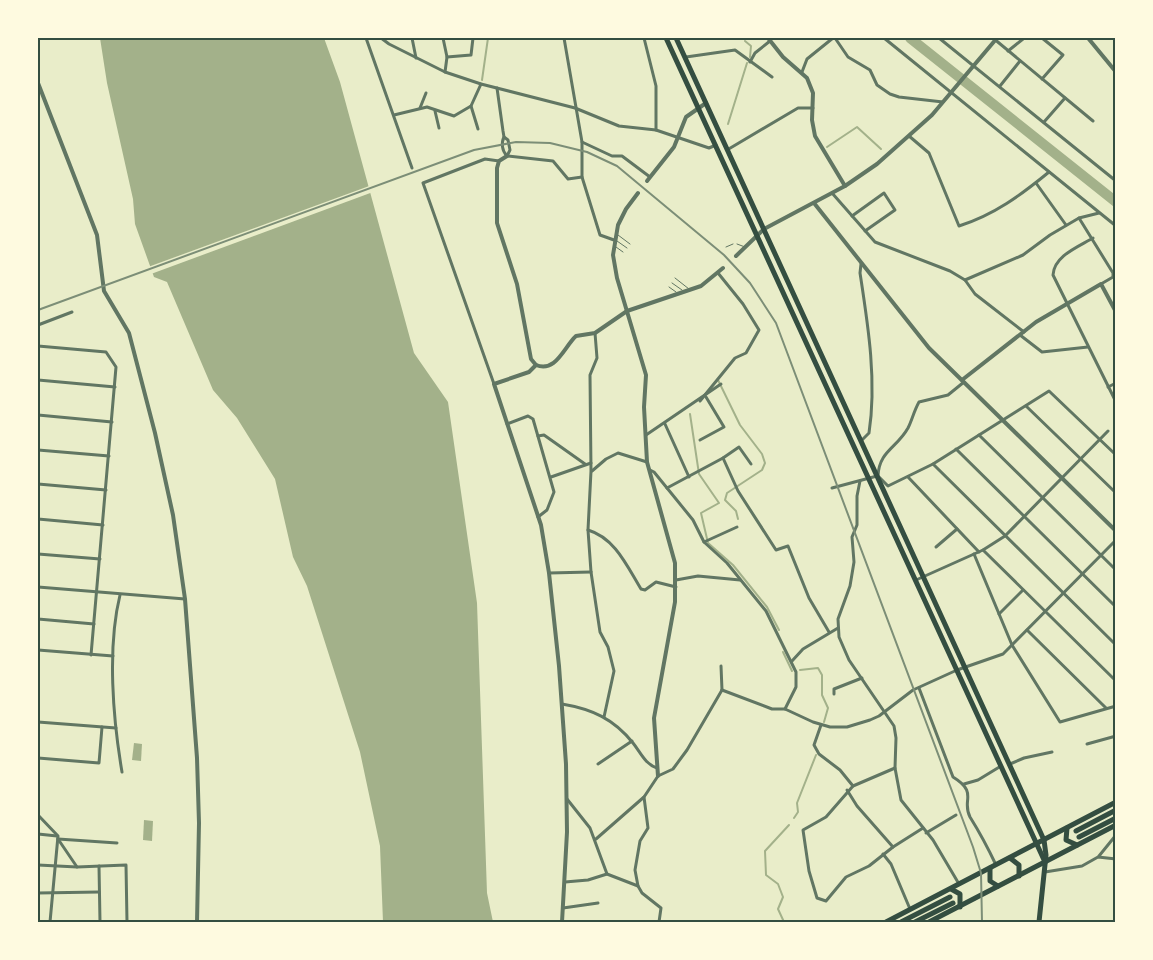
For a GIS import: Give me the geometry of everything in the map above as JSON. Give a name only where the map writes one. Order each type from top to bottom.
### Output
[{"type":"main road","points":[[666,38],[1045,862]]},
{"type":"main road","points":[[676,38],[1044,840],[1045,862],[1039,922]]},
{"type":"main road","points":[[886,922],[1116,802]]},
{"type":"main road","points":[[1076,831],[1116,810]]},
{"type":"main road","points":[[1079,837],[1116,818]]},
{"type":"main road","points":[[929,922],[1116,825]]},
{"type":"main road","points":[[1068,827],[1065,833],[1066,840],[1077,846]]},
{"type":"main road","points":[[1010,858],[1019,865],[1020,876]]},
{"type":"main road","points":[[993,867],[990,881],[999,886]]},
{"type":"main road","points":[[951,889],[960,894],[960,906]]},
{"type":"main road","points":[[901,922],[950,897]]},
{"type":"main road","points":[[915,922],[953,903]]},
{"type":"street","points":[[366,38],[412,168]]},
{"type":"street","points":[[381,38],[416,59],[445,72],[481,84],[575,108],[619,126],[656,130],[710,148],[716,145]]},
{"type":"street","points":[[412,38],[416,59]]},
{"type":"street","points":[[443,38],[447,56],[445,72]]},
{"type":"street","points":[[447,56],[471,55],[473,38]]},
{"type":"street","points":[[564,38],[582,142],[582,177],[600,234],[614,240]]},
{"type":"street","points":[[644,38],[656,86],[656,130]]},
{"type":"street","points":[[802,72],[807,59],[834,38],[848,57],[870,70],[877,84],[890,94],[898,97],[944,102]]},
{"type":"street","points":[[884,38],[1116,226]]},
{"type":"street","points":[[939,38],[972,67],[1000,86],[1116,181]]},
{"type":"street","points":[[736,256],[764,229],[845,186],[877,164],[910,136],[944,102],[995,38],[1020,61],[1094,120]]},
{"type":"street","points":[[1042,38],[1063,54],[1042,79]]},
{"type":"street","points":[[1088,38],[1116,72]]},
{"type":"street","points":[[750,62],[755,53],[769,39],[783,57],[808,78],[812,91],[813,125],[817,140],[845,186]]},
{"type":"street","points":[[1008,51],[1024,39]]},
{"type":"street","points":[[685,58],[735,50],[772,77]]},
{"type":"street","points":[[1000,86],[1020,61]]},
{"type":"street","points":[[38,83],[97,235],[104,292],[122,318],[133,347],[173,515],[185,599],[199,791],[197,922]]},
{"type":"street","points":[[394,115],[427,108],[454,116],[471,106],[481,84]]},
{"type":"street","points":[[497,88],[504,137],[502,142],[507,156]]},
{"type":"street","points":[[420,109],[426,93]]},
{"type":"street","points":[[1044,122],[1065,98]]},
{"type":"street","points":[[582,142],[612,156],[622,156],[649,179],[669,155],[686,116],[706,103]]},
{"type":"street","points":[[471,106],[478,129]]},
{"type":"street","points":[[727,150],[798,108],[813,108]]},
{"type":"street","points":[[435,110],[439,128]]},
{"type":"street","points":[[910,136],[929,152],[959,226],[988,216],[1049,172]]},
{"type":"street","points":[[504,137],[508,140],[510,150],[507,156],[499,161],[486,159],[425,182],[423,186],[494,384],[538,517],[549,573],[562,704],[567,799],[566,882],[562,922]]},
{"type":"street","points":[[507,156],[553,161],[568,179],[582,177]]},
{"type":"street","points":[[499,161],[496,177],[497,223],[517,284],[531,359],[536,365],[545,366],[554,363],[576,336],[595,333],[627,311],[691,290],[708,282],[723,268]]},
{"type":"street","points":[[1036,183],[1066,225]]},
{"type":"street","points":[[638,193],[626,209],[616,233],[614,246],[617,278],[646,376],[645,435],[647,462],[671,542],[676,580],[654,718],[658,776]]},
{"type":"street","points":[[832,193],[875,242],[950,271],[965,280],[975,294],[1042,352],[1088,346]]},
{"type":"street","points":[[852,216],[884,194],[895,210],[865,231]]},
{"type":"street","points":[[814,203],[919,337],[1116,531]]},
{"type":"street","points":[[965,280],[1023,255],[1079,218],[1099,214]]},
{"type":"street","points":[[1079,218],[1114,272],[1113,276],[1022,334],[962,381],[948,395],[919,402],[908,428],[878,464],[878,476],[888,486],[908,477],[933,464],[1049,391],[1116,455]]},
{"type":"street","points":[[1093,238],[1060,259],[1054,267],[1053,275],[1116,402]]},
{"type":"street","points":[[861,264],[860,273],[869,329],[872,383],[869,433],[861,441]]},
{"type":"street","points":[[700,400],[735,358],[746,352],[759,330],[743,304],[718,273]]},
{"type":"street","points":[[1101,284],[1116,312]]},
{"type":"street","points":[[38,325],[72,312]]},
{"type":"street","points":[[595,333],[597,358],[590,375],[591,471],[588,530],[591,572],[600,632],[608,647],[614,671],[604,717]]},
{"type":"street","points":[[38,346],[106,352],[116,366],[92,655]]},
{"type":"street","points":[[494,384],[529,372],[536,365]]},
{"type":"street","points":[[38,380],[115,388]]},
{"type":"street","points":[[1108,387],[1116,383]]},
{"type":"street","points":[[645,435],[665,424],[721,384]]},
{"type":"street","points":[[700,440],[724,427],[706,396]]},
{"type":"street","points":[[1026,406],[1116,493]]},
{"type":"street","points":[[38,415],[112,422]]},
{"type":"street","points":[[507,424],[531,416],[538,436],[554,492],[547,510],[538,517]]},
{"type":"street","points":[[665,424],[689,477]]},
{"type":"street","points":[[916,580],[981,551],[1005,536],[1108,431]]},
{"type":"street","points":[[538,436],[544,435],[586,464]]},
{"type":"street","points":[[979,435],[1116,570]]},
{"type":"street","points":[[666,488],[723,458],[739,447],[751,464]]},
{"type":"street","points":[[956,449],[1116,607]]},
{"type":"street","points":[[38,450],[109,456]]},
{"type":"street","points":[[591,471],[606,459],[618,453],[647,462]]},
{"type":"street","points":[[723,458],[738,491],[776,550],[788,546],[809,598],[830,632]]},
{"type":"street","points":[[551,478],[591,463]]},
{"type":"street","points":[[933,464],[1116,645]]},
{"type":"street","points":[[650,470],[654,472],[693,520],[706,541],[728,563],[766,611],[792,661],[797,680],[785,708]]},
{"type":"street","points":[[832,488],[878,476]]},
{"type":"street","points":[[908,477],[957,529],[1023,590],[1116,681]]},
{"type":"street","points":[[860,481],[857,496],[857,525],[852,537],[854,562],[850,586],[838,628],[842,647],[885,711],[896,733],[895,768],[902,800],[933,840],[959,884]]},
{"type":"street","points":[[38,484],[106,490]]},
{"type":"street","points":[[38,519],[103,525]]},
{"type":"street","points":[[706,541],[737,527]]},
{"type":"street","points":[[936,547],[957,529]]},
{"type":"street","points":[[588,530],[599,533],[613,545],[641,589],[645,590],[656,582],[676,587]]},
{"type":"street","points":[[722,690],[772,708],[785,708],[821,725],[839,729],[870,720],[906,694],[957,670],[1003,654],[1116,540]]},
{"type":"street","points":[[38,554],[100,559]]},
{"type":"street","points":[[974,554],[1012,645],[1060,722],[1116,706]]},
{"type":"street","points":[[549,573],[591,572]]},
{"type":"street","points":[[676,580],[698,576],[740,580]]},
{"type":"street","points":[[38,587],[185,599]]},
{"type":"street","points":[[999,614],[1023,590]]},
{"type":"street","points":[[120,595],[113,656],[116,728],[122,772]]},
{"type":"street","points":[[38,619],[94,624]]},
{"type":"street","points":[[792,661],[803,649],[838,628]]},
{"type":"street","points":[[1027,630],[1106,708]]},
{"type":"street","points":[[38,650],[113,656]]},
{"type":"street","points":[[596,839],[644,797],[658,776],[672,769],[687,750],[722,690],[721,666]]},
{"type":"street","points":[[834,694],[834,689],[862,678]]},
{"type":"street","points":[[919,688],[953,777],[964,784],[969,797],[970,816],[981,832],[993,867]]},
{"type":"street","points":[[562,704],[587,708],[604,717],[632,741],[649,765],[657,768]]},
{"type":"street","points":[[38,722],[116,728]]},
{"type":"street","points":[[821,725],[814,745],[816,749],[819,754],[840,770],[853,786]]},
{"type":"street","points":[[38,758],[98,763],[102,727]]},
{"type":"street","points":[[1087,744],[1116,736]]},
{"type":"street","points":[[598,764],[632,741]]},
{"type":"street","points":[[1010,764],[1024,758],[1052,752]]},
{"type":"street","points":[[964,784],[978,780],[1001,766]]},
{"type":"street","points":[[895,768],[847,790],[826,817],[803,830],[809,871],[817,898],[826,901],[842,881],[869,866],[883,854],[922,828]]},
{"type":"street","points":[[847,790],[857,806],[893,847]]},
{"type":"street","points":[[644,797],[648,828],[640,841],[635,870],[638,886],[642,893],[661,908],[659,922]]},
{"type":"street","points":[[567,799],[584,818],[596,839],[607,874]]},
{"type":"street","points":[[38,815],[58,837],[76,867]]},
{"type":"street","points":[[926,833],[956,815]]},
{"type":"street","points":[[38,834],[117,843]]},
{"type":"street","points":[[1044,872],[1082,866],[1098,857],[1116,835]]},
{"type":"street","points":[[38,922],[48,922],[53,893],[58,837]]},
{"type":"street","points":[[883,854],[891,864],[910,910]]},
{"type":"street","points":[[1098,857],[1116,859]]},
{"type":"street","points":[[38,865],[76,867],[126,865],[126,922]]},
{"type":"street","points":[[99,866],[100,922]]},
{"type":"street","points":[[566,882],[588,880],[607,874],[638,886]]},
{"type":"street","points":[[38,893],[99,892]]},
{"type":"street","points":[[563,908],[598,903]]},
{"type":"lane","points":[[616,233],[630,244]]},
{"type":"lane","points":[[614,240],[627,248]]},
{"type":"lane","points":[[726,247],[732,244]]},
{"type":"lane","points":[[737,244],[742,244],[745,247]]},
{"type":"lane","points":[[614,246],[623,252]]},
{"type":"lane","points":[[676,278],[691,290]]},
{"type":"lane","points":[[672,283],[685,292]]},
{"type":"lane","points":[[669,287],[678,294]]},
{"type":"shaded area","points":[[100,38],[324,38],[340,82],[414,353],[448,402],[477,603],[487,893],[493,922],[383,922],[380,846],[360,752],[307,586],[293,557],[275,479],[237,418],[213,390],[167,282],[154,277],[135,224],[133,199],[107,83]]},
{"type":"shaded area","points":[[134,743],[142,744],[141,761],[132,760]]},
{"type":"shaded area","points":[[144,820],[153,821],[152,841],[143,840]]},
{"type":"pier","points":[[372,185],[373,192],[151,274],[148,267]]},
{"type":"waterway","points":[[482,80],[488,38]]},
{"type":"waterway","points":[[910,38],[1116,202]]},
{"type":"waterway","points":[[745,41],[751,46],[750,57]]},
{"type":"waterway","points":[[728,124],[747,63]]},
{"type":"waterway","points":[[827,147],[857,127],[881,149]]},
{"type":"waterway","points":[[718,380],[740,425],[762,454],[765,463],[762,470],[727,493],[725,500],[736,511],[738,519]]},
{"type":"waterway","points":[[690,414],[699,474],[719,503],[701,513],[708,543],[733,565],[767,607],[779,630]]},
{"type":"waterway","points":[[783,652],[792,671]]},
{"type":"waterway","points":[[800,670],[818,668],[822,675],[822,695],[828,708],[824,722]]},
{"type":"waterway","points":[[794,818],[798,812],[797,803],[816,755]]},
{"type":"waterway","points":[[784,922],[778,909],[783,897],[778,884],[766,875],[765,851],[789,825]]},
{"type":"railway","points":[[38,310],[474,150],[516,142],[550,143],[587,152],[617,166],[724,255],[750,283],[776,323],[973,847],[981,873],[982,922]]}]
